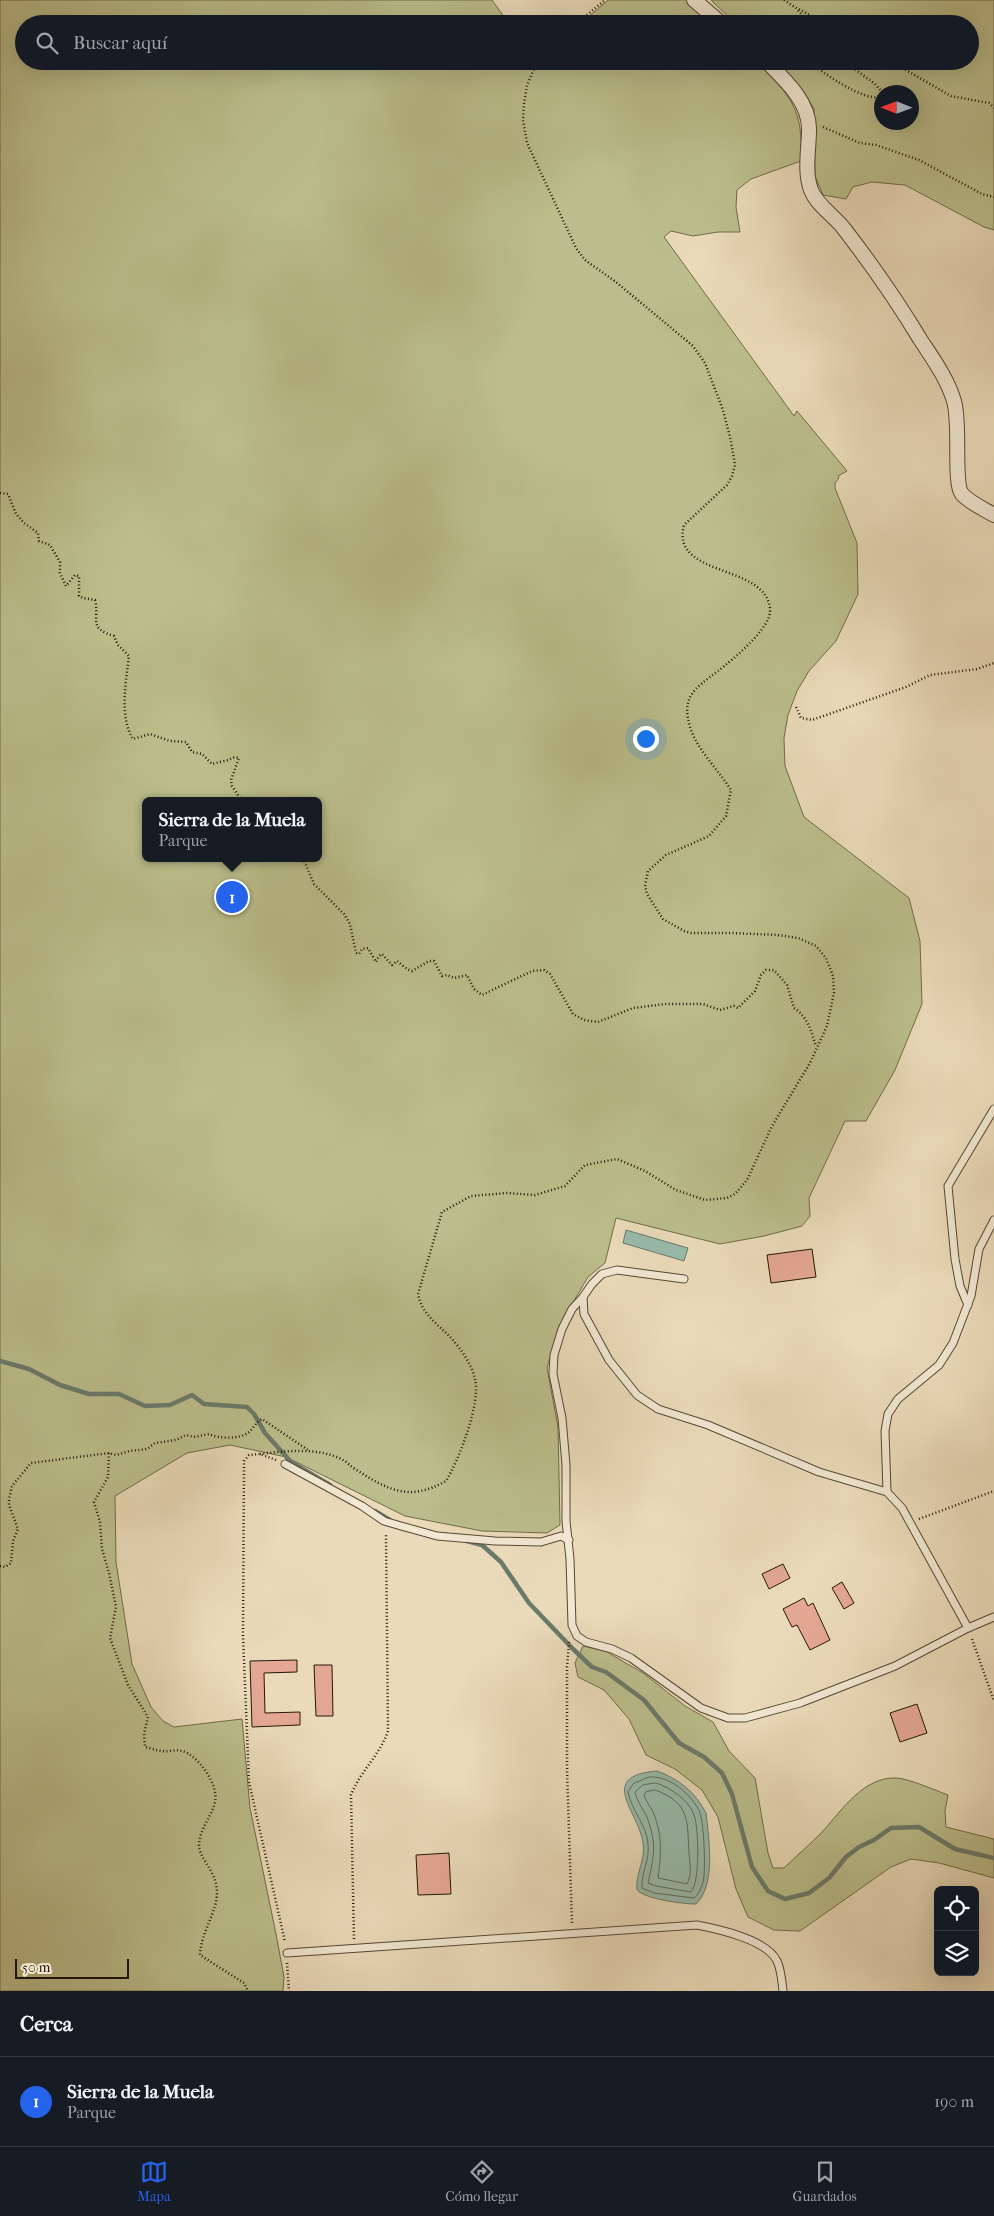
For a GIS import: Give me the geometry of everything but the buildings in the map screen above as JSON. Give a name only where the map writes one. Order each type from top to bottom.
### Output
[{"type":"street","points":[[694,0],[712,15]]},
{"type":"street","points":[[775,70],[800,100],[807,117],[810,128],[807,168],[811,190],[820,204],[842,225],[882,278],[947,381],[955,404],[959,426],[957,480],[961,493],[970,501],[994,515]]},
{"type":"lane","points":[[968,1305],[960,1286],[955,1259],[948,1186],[994,1109]]},
{"type":"lane","points":[[887,1492],[884,1431],[888,1414],[898,1400],[939,1365],[953,1343],[968,1305],[979,1249],[994,1220]]},
{"type":"lane","points":[[684,1279],[617,1270],[602,1274],[572,1309],[562,1329],[554,1356],[552,1374],[562,1418],[572,1625],[577,1636],[586,1642],[612,1649],[631,1658],[702,1708],[728,1718],[745,1718],[800,1703],[895,1666],[968,1628],[994,1617]]},
{"type":"lane","points":[[583,1298],[584,1314],[609,1360],[637,1394],[658,1410],[708,1425],[819,1472],[887,1492],[902,1508],[911,1522],[968,1628]]},
{"type":"lane","points":[[285,1464],[362,1506],[384,1521],[436,1536],[495,1541],[541,1542],[561,1536],[569,1540]]},
{"type":"lane","points":[[286,1953],[697,1925],[721,1929],[766,1948],[776,1960],[783,1991]]},
{"type":"path","points":[[587,15],[605,0]]},
{"type":"path","points":[[784,0],[809,15]]},
{"type":"path","points":[[796,8],[802,15]]},
{"type":"path","points":[[0,1566],[9,1566],[11,1563],[13,1542],[18,1529],[9,1505],[12,1486],[31,1463],[109,1453],[116,1455],[147,1449],[155,1443],[176,1440],[186,1435],[209,1434],[231,1438],[246,1435],[262,1419],[309,1450],[342,1459],[354,1469],[393,1490],[407,1494],[424,1491],[446,1481],[468,1431],[476,1392],[476,1380],[472,1368],[453,1340],[423,1310],[418,1294],[442,1212],[471,1196],[506,1193],[535,1195],[565,1186],[585,1165],[617,1159],[645,1171],[676,1190],[705,1200],[727,1198],[735,1194],[747,1180],[772,1126],[810,1063],[826,1026],[834,993],[833,976],[826,958],[816,946],[798,938],[684,931],[663,919],[647,894],[645,886],[648,871],[666,855],[709,836],[726,816],[731,790],[698,744],[692,732],[688,713],[689,700],[699,684],[719,670],[756,636],[765,625],[771,609],[766,596],[758,587],[705,562],[691,554],[684,546],[682,534],[684,525],[727,485],[732,476],[734,465],[731,441],[723,410],[705,363],[693,346],[616,282],[585,260],[576,248],[527,143],[524,103],[527,86],[533,70]]},
{"type":"path","points":[[822,70],[862,94],[874,97]]},
{"type":"path","points":[[856,70],[876,85]]},
{"type":"path","points":[[906,70],[951,96],[989,103],[994,108]]},
{"type":"path","points":[[810,128],[822,126],[860,143],[876,145],[919,160],[982,194],[994,197]]},
{"type":"path","points":[[0,493],[8,494],[16,514],[24,523],[38,533],[39,541],[50,545],[60,562],[60,573],[66,586],[75,575],[79,576],[79,596],[95,600],[97,626],[100,630],[114,636],[118,645],[129,656],[126,712],[129,733],[133,739],[150,734],[170,741],[186,742],[192,752],[202,754],[212,764],[235,757],[239,758],[231,780],[232,786],[240,797]]},
{"type":"path","points":[[796,707],[801,718],[812,720],[906,687],[930,675],[977,669],[994,663]]},
{"type":"path","points":[[305,862],[314,884],[344,914],[350,924],[356,953],[359,954],[362,949],[368,948],[376,962],[382,954],[392,965],[397,961],[412,971],[429,961],[434,961],[442,976],[446,975],[454,978],[467,975],[474,989],[482,995],[532,971],[544,970],[550,974],[573,1014],[584,1020],[598,1022],[633,1008],[665,1004],[678,1005],[690,1002],[720,1010],[734,1006],[738,1008],[755,991],[761,975],[766,970],[774,970],[788,985],[794,1008],[808,1022],[816,1048]]},
{"type":"path","points":[[109,1453],[108,1477],[94,1502],[100,1522],[102,1549],[116,1607],[110,1638],[128,1685],[148,1717],[144,1734],[145,1747],[166,1752],[182,1751],[188,1754],[198,1763],[212,1784],[215,1801],[203,1825],[199,1845],[200,1854],[214,1876],[217,1895],[203,1936],[200,1955],[244,1983],[248,1991]]},
{"type":"path","points":[[285,1464],[269,1456],[249,1455],[244,1461],[242,1492],[244,1681],[250,1782],[286,1953],[289,1991]]},
{"type":"path","points":[[911,1522],[994,1491]]},
{"type":"path","points":[[354,1948],[351,1795],[357,1779],[383,1745],[388,1730],[387,1539],[384,1521]]},
{"type":"path","points":[[572,1625],[567,1676],[568,1860],[572,1933]]},
{"type":"path","points":[[968,1628],[994,1701]]},
{"type":"green space","points":[[0,0],[492,0],[503,15],[15,15],[15,70],[765,70],[787,95],[793,105],[800,128],[801,161],[751,179],[737,190],[736,207],[740,232],[718,232],[693,236],[671,231],[664,237],[794,416],[797,411],[847,471],[838,476],[835,488],[857,543],[858,594],[836,641],[809,671],[797,691],[788,715],[784,738],[785,766],[804,817],[909,898],[920,941],[922,1004],[895,1070],[866,1121],[845,1121],[809,1198],[810,1216],[802,1226],[764,1236],[720,1244],[616,1218],[605,1263],[588,1277],[559,1326],[547,1368],[558,1427],[560,1525],[547,1533],[482,1531],[405,1516],[286,1457],[230,1445],[187,1453],[115,1496],[116,1562],[132,1664],[151,1707],[163,1721],[174,1727],[242,1719],[250,1808],[284,1977],[283,1991],[0,1991]]},
{"type":"green space","points":[[608,0],[687,0],[704,15],[590,15]]},
{"type":"green space","points":[[711,0],[994,0],[994,230],[984,227],[905,185],[872,182],[853,187],[846,199],[823,195],[815,176],[814,109],[803,91],[785,70],[979,70],[979,15],[727,15]]},
{"type":"green space","points":[[583,1646],[607,1652],[643,1673],[685,1706],[713,1722],[729,1751],[755,1778],[768,1853],[773,1868],[784,1868],[864,1788],[874,1782],[897,1778],[915,1782],[948,1795],[945,1811],[946,1827],[994,1839],[994,1878],[939,1863],[911,1859],[891,1867],[800,1931],[774,1930],[748,1917],[736,1889],[718,1817],[702,1790],[675,1769],[646,1755],[629,1719],[604,1690],[578,1677],[575,1663]]},
{"type":"water","points":[[626,1230],[688,1248],[684,1261],[623,1243]]},
{"type":"water","points":[[657,1771],[686,1787],[702,1805],[706,1813],[710,1861],[709,1874],[702,1896],[696,1904],[656,1898],[637,1890],[644,1849],[640,1831],[626,1797],[625,1788],[629,1780],[639,1774]]},
{"type":"waterway","points":[[0,1361],[29,1369],[60,1385],[89,1394],[119,1394],[145,1406],[170,1405],[192,1395],[204,1404],[247,1407],[254,1414],[265,1433],[291,1462],[330,1485]]},
{"type":"waterway","points":[[375,1511],[390,1520]]},
{"type":"waterway","points":[[467,1541],[482,1545],[501,1562],[529,1603],[592,1667],[606,1672],[644,1700],[679,1743],[704,1757],[722,1773],[732,1794],[752,1867],[768,1891],[785,1899],[809,1893],[829,1878],[846,1857],[891,1828],[919,1827],[955,1849],[994,1858]]},
{"type":"place","name":"Sierra de la Muela","points":[[232,897]]}]
